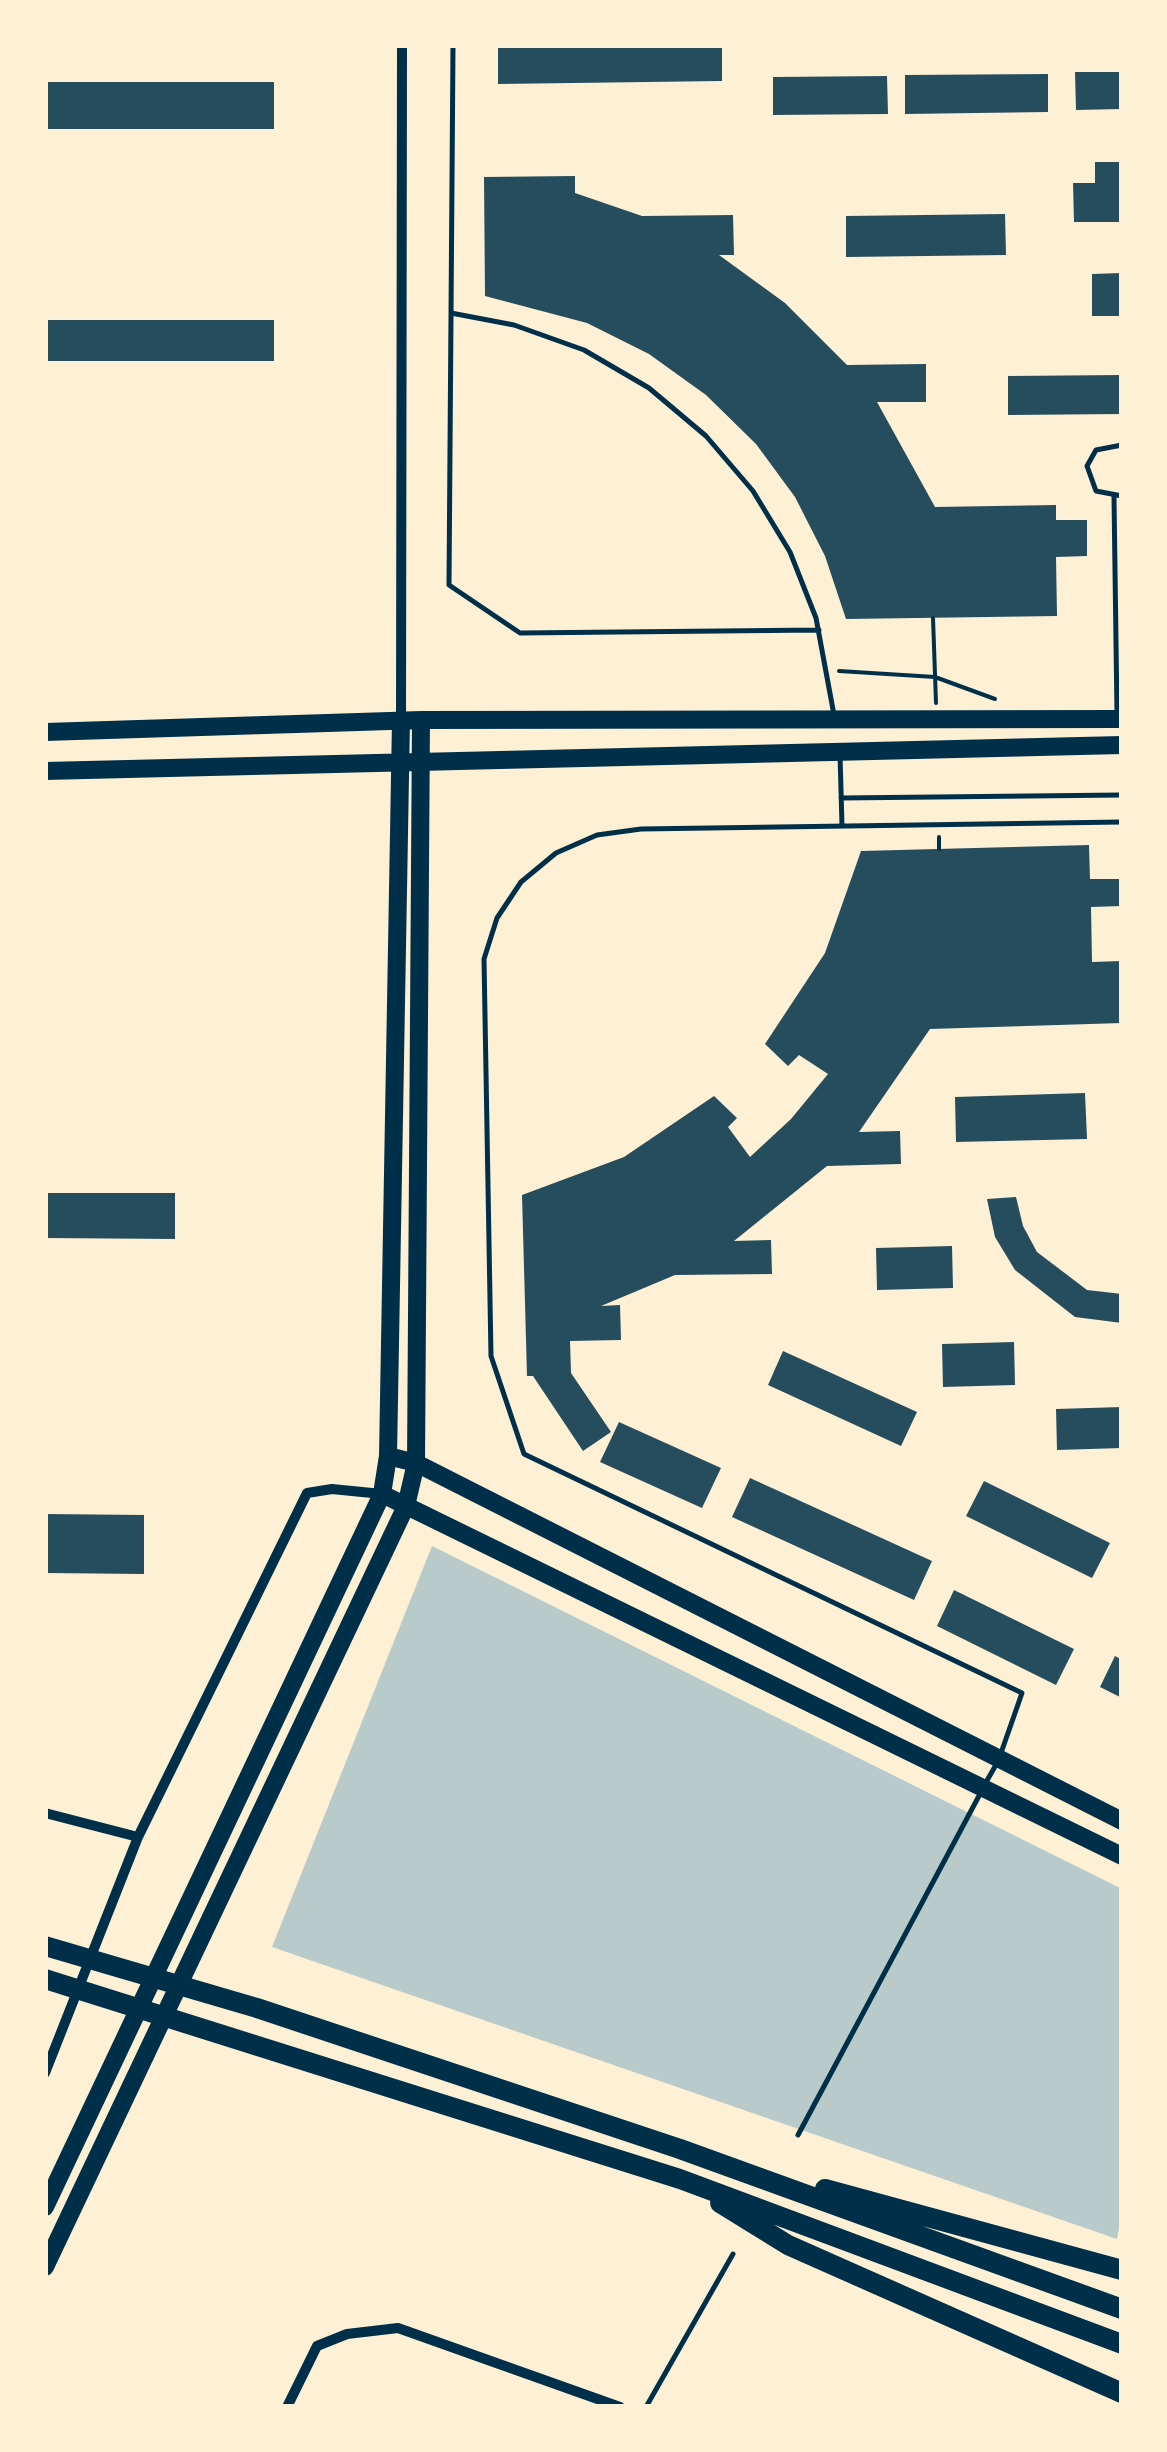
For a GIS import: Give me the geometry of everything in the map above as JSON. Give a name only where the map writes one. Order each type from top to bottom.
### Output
[{"type":"highway","points":[[49,1947],[257,2008],[680,2149],[1122,2310]]},
{"type":"highway","points":[[45,1980],[680,2178],[1122,2344]]},
{"type":"highway","points":[[680,2149],[1122,2270]]},
{"type":"highway","points":[[680,2178],[788,2245],[1122,2393]]},
{"type":"main road","points":[[45,732],[401,720],[834,723],[1120,719]]},
{"type":"main road","points":[[45,2207],[382,1494],[388,1456],[401,720]]},
{"type":"main road","points":[[45,2267],[406,1506],[416,1463],[421,720]]},
{"type":"main road","points":[[45,771],[1122,745]]},
{"type":"main road","points":[[388,1456],[416,1463],[1122,1821]]},
{"type":"main road","points":[[382,1494],[1122,1856]]},
{"type":"street","points":[[401,720],[402,45]]},
{"type":"street","points":[[45,2073],[138,1837],[308,1493],[332,1488],[382,1494]]},
{"type":"street","points":[[45,1813],[138,1837]]},
{"type":"street","points":[[288,2407],[317,2346],[347,2334],[398,2328],[620,2407]]},
{"type":"lane","points":[[454,45],[449,585],[520,634],[819,630]]},
{"type":"lane","points":[[451,313],[514,325],[584,350],[678,411],[732,464],[773,521],[804,585],[828,670],[834,723]]},
{"type":"lane","points":[[1122,444],[1096,450],[1087,466],[1090,484],[1114,497],[1122,496]]},
{"type":"lane","points":[[1114,497],[1120,719]]},
{"type":"lane","points":[[840,749],[842,826]]},
{"type":"lane","points":[[842,798],[1122,795]]},
{"type":"lane","points":[[798,2135],[998,1761],[1022,1693],[524,1454],[491,1356],[484,958],[508,899],[556,853],[596,835],[641,829],[1122,822]]},
{"type":"lane","points":[[646,2407],[733,2254]]},
{"type":"path","points":[[828,670],[935,677],[1002,702]]},
{"type":"shaded area","points":[[432,1546],[1122,1889],[1122,2210],[1117,2239],[272,1947]]},
{"type":"building","points":[[498,45],[722,45],[722,81],[498,84]]},
{"type":"building","points":[[1075,72],[1122,72],[1122,109],[1076,110]]},
{"type":"building","points":[[1048,74],[1048,112],[905,114],[905,75]]},
{"type":"building","points":[[887,76],[888,114],[773,115],[773,77]]},
{"type":"building","points":[[45,82],[274,82],[274,129],[45,129]]},
{"type":"building","points":[[1095,162],[1122,162],[1122,222],[1074,222],[1073,183],[1095,183]]},
{"type":"building","points":[[575,176],[575,193],[642,216],[733,215],[734,255],[719,255],[785,303],[847,365],[926,364],[926,402],[877,402],[935,507],[1056,505],[1056,520],[1087,520],[1087,556],[1056,557],[1057,616],[846,619],[825,556],[795,497],[756,444],[706,395],[649,354],[587,323],[485,296],[484,177]]},
{"type":"building","points":[[1005,214],[1006,255],[846,257],[846,216]]},
{"type":"building","points":[[1122,273],[1122,316],[1092,316],[1092,274]]},
{"type":"building","points":[[45,320],[274,320],[274,361],[45,361]]},
{"type":"building","points":[[1122,375],[1122,414],[1008,415],[1008,376]]},
{"type":"building","points":[[1089,845],[1090,879],[1122,879],[1122,906],[1091,907],[1092,962],[1122,961],[1122,1023],[930,1029],[859,1132],[900,1131],[901,1164],[827,1166],[734,1241],[771,1240],[772,1274],[675,1275],[601,1306],[620,1305],[621,1340],[570,1341],[571,1373],[611,1432],[583,1451],[533,1376],[527,1376],[522,1195],[624,1157],[714,1096],[737,1118],[728,1127],[750,1157],[791,1119],[828,1074],[799,1055],[788,1066],[765,1044],[825,953],[861,851]]},
{"type":"building","points":[[1085,1093],[1087,1139],[956,1142],[955,1097]]},
{"type":"building","points":[[45,1193],[175,1193],[175,1239],[45,1238]]},
{"type":"building","points":[[1016,1197],[1023,1226],[1037,1252],[1087,1290],[1122,1294],[1122,1323],[1075,1317],[1015,1270],[995,1237],[987,1199]]},
{"type":"building","points":[[952,1246],[953,1288],[877,1290],[876,1248]]},
{"type":"building","points":[[1014,1342],[1015,1385],[943,1387],[942,1344]]},
{"type":"building","points":[[783,1351],[917,1412],[901,1446],[768,1385]]},
{"type":"building","points":[[1122,1407],[1122,1448],[1057,1450],[1056,1409]]},
{"type":"building","points":[[619,1422],[721,1468],[702,1508],[600,1462]]},
{"type":"building","points":[[750,1478],[932,1561],[914,1600],[732,1517]]},
{"type":"building","points":[[984,1481],[1110,1543],[1092,1578],[966,1516]]},
{"type":"building","points":[[45,1514],[144,1515],[144,1574],[45,1573]]},
{"type":"building","points":[[954,1590],[1074,1649],[1056,1685],[937,1626]]},
{"type":"building","points":[[1115,1656],[1122,1660],[1122,1698],[1100,1687]]}]
